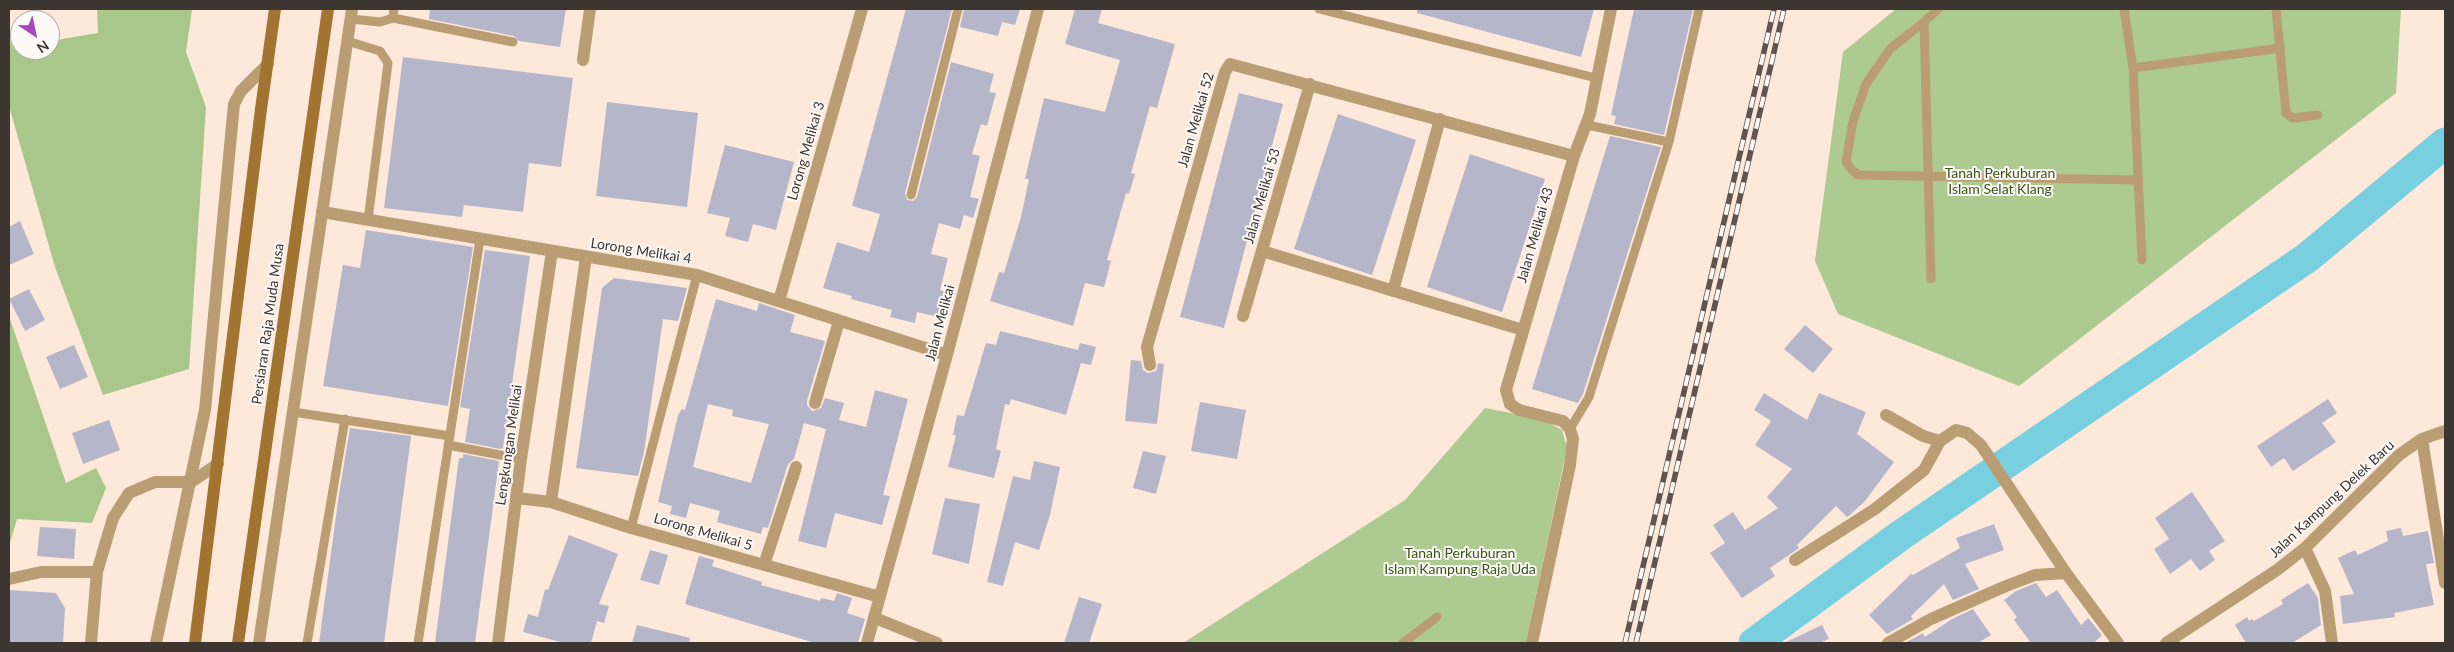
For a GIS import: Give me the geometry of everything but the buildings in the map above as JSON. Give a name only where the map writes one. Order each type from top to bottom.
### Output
[{"type":"main road","points":[[195,640],[259,119],[275,9]]},
{"type":"main road","name":"Persiaran Raja Muda Musa","points":[[238,643],[328,9]]},
{"type":"street","points":[[583,60],[590,9]]},
{"type":"street","name":"Lorong Melikai 3","points":[[779,301],[862,9]]},
{"type":"street","name":"Jalan Melikai","points":[[867,643],[947,355],[1038,9]]},
{"type":"street","name":"Jalan Melikai 43","points":[[1570,429],[1563,421],[1519,410],[1510,404],[1506,390],[1574,156],[1587,125],[1611,9]]},
{"type":"street","points":[[259,643],[351,14]]},
{"type":"street","points":[[156,643],[206,410],[234,104],[241,92],[268,64]]},
{"type":"street","name":"Jalan Melikai 52","points":[[1150,366],[1146,347],[1224,72],[1230,64],[1574,156]]},
{"type":"street","name":"Jalan Melikai 53","points":[[1243,316],[1310,84]]},
{"type":"street","points":[[1393,291],[1440,120]]},
{"type":"street","name":"Lorong Melikai 4","points":[[322,212],[697,275],[947,355]]},
{"type":"street","name":"Lengkungan Melikai","points":[[498,643],[521,459],[552,251]]},
{"type":"street","points":[[1262,251],[1523,330]]},
{"type":"street","points":[[550,502],[586,257]]},
{"type":"street","points":[[815,403],[839,321]]},
{"type":"street","points":[[1886,415],[1923,436],[1940,440]]},
{"type":"street","points":[[1532,643],[1570,465],[1573,439],[1570,429]]},
{"type":"street","points":[[1795,560],[1875,509],[1924,470],[1940,440],[1956,430],[1967,433],[1981,445],[2066,573],[2118,643]]},
{"type":"street","name":"Jalan Kampung Delek Baru","points":[[2166,643],[2278,570],[2305,548],[2399,455],[2422,439],[2445,431]]},
{"type":"street","points":[[2422,439],[2445,583]]},
{"type":"street","points":[[91,643],[97,572],[113,518],[129,493],[155,482],[191,482],[218,464]]},
{"type":"street","points":[[764,565],[796,467]]},
{"type":"street","name":"Lorong Melikai 5","points":[[517,498],[550,502],[631,528],[880,598]]},
{"type":"street","points":[[2305,548],[2324,590],[2332,643]]},
{"type":"street","points":[[9,579],[41,572],[97,572]]},
{"type":"street","points":[[1888,643],[1931,619],[2006,586],[2035,575],[2066,573]]},
{"type":"street","points":[[875,618],[937,643]]},
{"type":"lane","points":[[911,195],[958,9]]},
{"type":"lane","points":[[1318,9],[1596,78]]},
{"type":"lane","points":[[1570,429],[1589,397],[1670,142],[1699,9]]},
{"type":"lane","points":[[1938,9],[1890,50],[1866,84],[1853,121],[1846,162],[1851,169],[1858,175],[2137,180]]},
{"type":"lane","points":[[2124,9],[2132,68],[2142,260]]},
{"type":"lane","points":[[2276,9],[2286,113],[2293,118],[2318,115]]},
{"type":"lane","points":[[351,14],[380,22],[393,13],[513,42]]},
{"type":"lane","points":[[1924,22],[1931,279]]},
{"type":"lane","points":[[347,42],[380,51],[388,63],[368,220]]},
{"type":"lane","points":[[2132,68],[2281,48]]},
{"type":"lane","points":[[1587,125],[1670,142]]},
{"type":"lane","points":[[418,643],[480,239]]},
{"type":"lane","points":[[631,528],[697,275]]},
{"type":"lane","points":[[293,412],[345,419],[449,440],[521,459]]},
{"type":"lane","points":[[307,643],[345,419]]},
{"type":"lane","points":[[1403,643],[1438,617]]},
{"type":"green space","points":[[97,9],[192,9],[186,52],[206,107],[189,369],[103,395],[55,267],[9,106],[9,39],[10,60],[60,60],[60,39],[98,33]]},
{"type":"green space","name":"Tanah Perkuburan Islam Selat Klang","points":[[1896,9],[2401,9],[2396,93],[2019,386],[1838,314],[1815,261],[1843,52]]},
{"type":"green space","points":[[9,316],[66,483],[96,468],[106,488],[92,523],[17,519],[9,546]]},
{"type":"green space","name":"Tanah Perkuburan Islam Kampung Raja Uda","points":[[1485,408],[1542,419],[1562,430],[1567,447],[1526,643],[1183,643],[1405,500]]},
{"type":"waterway","points":[[1754,643],[1901,535],[2308,257],[2445,143]]},
{"type":"railway","points":[[1625,643],[1774,9]]},
{"type":"railway","points":[[1636,643],[1784,9]]}]
